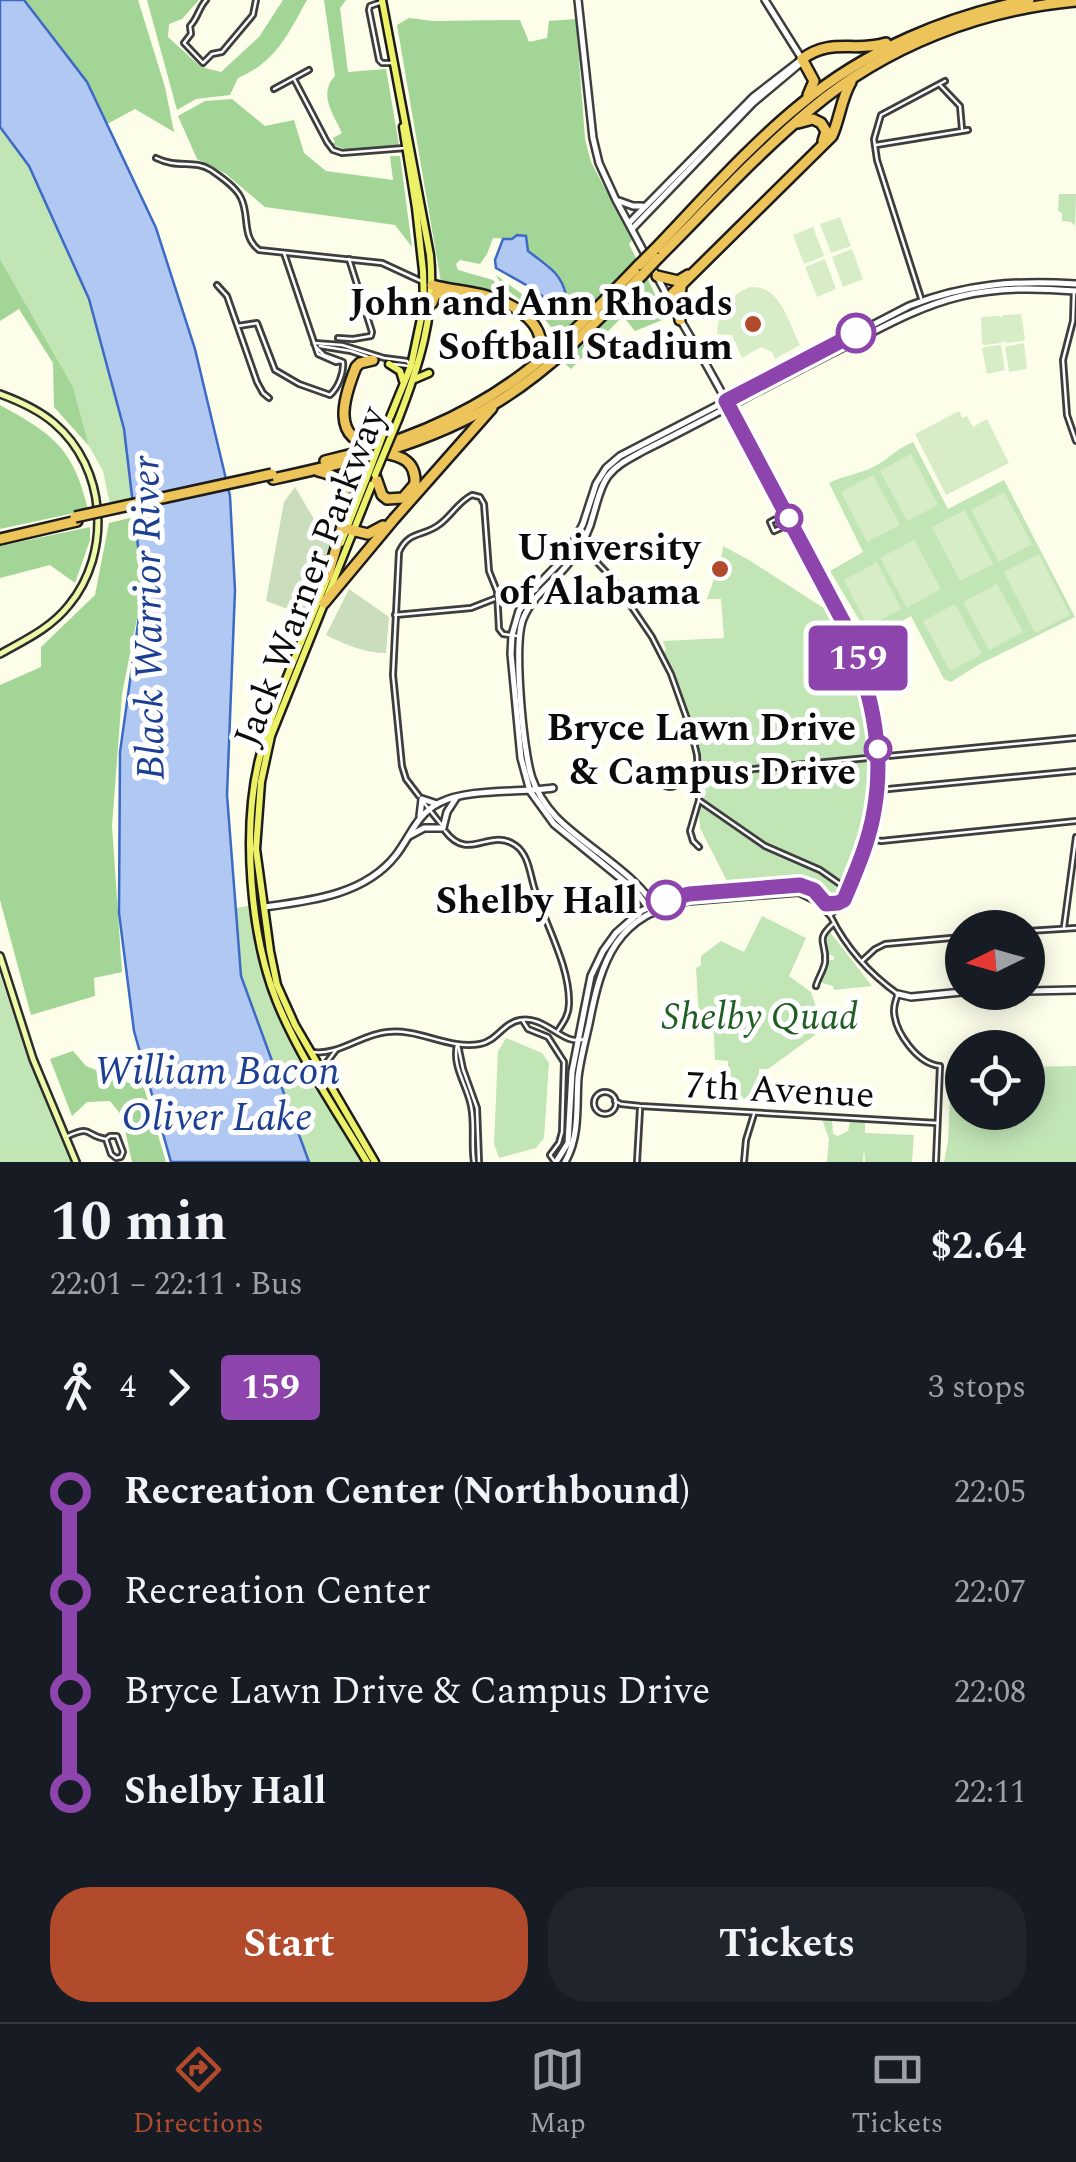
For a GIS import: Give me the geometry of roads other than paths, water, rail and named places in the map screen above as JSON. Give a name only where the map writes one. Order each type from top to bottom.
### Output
[{"type":"highway","points":[[795,65],[812,51],[829,46],[870,47],[908,38],[991,8],[1029,0]]},
{"type":"highway","points":[[656,254],[810,109],[854,77],[896,53],[958,26],[997,14],[1076,2]]},
{"type":"highway","points":[[273,477],[440,432],[498,402],[562,353],[776,125],[851,68],[908,38]]},
{"type":"highway","points":[[795,65],[809,70],[813,86],[804,101]]},
{"type":"highway","points":[[669,297],[832,136],[843,96],[854,77]]},
{"type":"highway","points":[[680,320],[678,300],[683,283],[826,136],[824,126],[817,120],[808,119],[792,126]]},
{"type":"highway","points":[[657,276],[683,283]]},
{"type":"highway","points":[[428,284],[488,296],[532,321],[541,336],[542,347],[532,367]]},
{"type":"highway","points":[[432,303],[436,295],[448,290]]},
{"type":"highway","points":[[0,536],[315,470],[380,449],[475,404],[532,367],[602,310]]},
{"type":"highway","points":[[371,478],[388,500],[403,498],[415,484],[409,462],[358,442],[343,420],[356,366],[374,360]]},
{"type":"highway","points":[[324,603],[498,402]]},
{"type":"highway","points":[[315,470],[338,479],[346,495],[346,509],[328,576]]},
{"type":"highway","points":[[350,530],[368,534],[394,519]]},
{"type":"main road","points":[[382,1],[418,208],[430,255],[414,368]]},
{"type":"main road","points":[[418,208],[422,266],[428,284]]},
{"type":"main road","name":"Jack Warner Parkway","points":[[371,478],[386,427],[414,368],[432,303],[428,284]]},
{"type":"main road","points":[[404,360],[414,352]]},
{"type":"main road","points":[[389,364],[402,374],[404,385]]},
{"type":"main road","name":"Jack Warner Parkway","points":[[367,1162],[278,1005],[264,960],[256,850],[258,804],[265,758],[279,713],[371,478],[414,380],[414,368]]},
{"type":"main road","points":[[414,380],[429,373]]},
{"type":"main road","points":[[0,394],[41,414],[71,442],[91,479],[98,520],[94,558],[69,606],[49,625],[0,654]]},
{"type":"main road","name":"Jack Warner Parkway","points":[[350,530],[266,735],[255,779],[250,837],[277,984],[295,1025],[375,1162]]},
{"type":"main road","points":[[0,956],[33,1059],[76,1162]]},
{"type":"street","points":[[206,0],[184,43],[203,62],[222,52],[252,15],[256,0]]},
{"type":"street","points":[[578,0],[593,138],[602,170],[792,522],[846,627],[861,666],[875,719],[877,790],[868,838],[844,900],[830,914]]},
{"type":"street","points":[[765,0],[796,47],[812,51]]},
{"type":"street","points":[[382,1],[369,10],[379,60],[394,63]]},
{"type":"street","points":[[630,226],[795,65],[796,47]]},
{"type":"street","points":[[795,65],[796,47]]},
{"type":"street","points":[[630,226],[752,97],[795,65]]},
{"type":"street","points":[[274,90],[310,70]]},
{"type":"street","points":[[294,79],[333,150],[346,153],[408,148]]},
{"type":"street","points":[[922,301],[885,186],[875,145],[876,131],[881,115],[945,81]]},
{"type":"street","points":[[939,84],[960,106],[962,131]]},
{"type":"street","points":[[875,145],[968,130]]},
{"type":"street","points":[[156,158],[178,166],[202,165],[235,189],[243,200],[252,244],[262,251],[382,263],[428,284]]},
{"type":"street","points":[[616,200],[645,206]]},
{"type":"street","points":[[238,326],[256,323],[275,370],[325,394],[335,390],[344,366],[318,354],[283,252]]},
{"type":"street","points":[[338,338],[371,336],[349,258]]},
{"type":"street","points":[[412,276],[422,266]]},
{"type":"street","points":[[653,909],[554,824],[540,807],[528,762],[515,636],[532,602],[561,573],[592,521],[602,485],[617,466],[881,319],[922,301],[996,283],[1040,282],[1075,288]]},
{"type":"street","points":[[217,284],[227,296],[257,382],[270,398]]},
{"type":"street","points":[[1075,288],[1073,321],[1063,360],[1067,415],[1076,441]]},
{"type":"street","points":[[728,404],[930,305],[998,290],[1075,288]]},
{"type":"street","points":[[315,345],[342,344],[404,360],[414,368]]},
{"type":"street","points":[[315,345],[414,368]]},
{"type":"street","points":[[315,345],[333,359]]},
{"type":"street","points":[[324,354],[327,347]]},
{"type":"street","points":[[515,636],[499,629],[484,504],[480,497],[472,495],[440,524],[414,535],[402,546],[398,560],[393,676],[402,766],[409,783],[451,838],[463,845],[501,839],[524,854],[556,942],[569,995],[568,1012],[557,1032]]},
{"type":"street","points":[[787,513],[770,522],[774,531],[792,522]]},
{"type":"street","points":[[576,547],[602,565],[656,643],[671,674],[692,730],[699,800],[690,832],[692,841],[700,847]]},
{"type":"street","points":[[395,615],[470,608],[496,599]]},
{"type":"street","points":[[680,776],[1076,738]]},
{"type":"street","points":[[877,790],[1076,771]]},
{"type":"street","points":[[260,907],[316,897],[370,878],[398,854],[420,819],[437,804],[458,796],[553,788]]},
{"type":"street","points":[[534,790],[557,818],[636,885],[653,909]]},
{"type":"street","points":[[443,828],[446,812],[458,796]]},
{"type":"street","points":[[422,799],[437,804]]},
{"type":"street","points":[[420,819],[422,799]]},
{"type":"street","points":[[699,800],[764,846],[820,870],[848,890]]},
{"type":"street","points":[[868,838],[877,841],[1076,821]]},
{"type":"street","points":[[407,837],[424,828],[443,828]]},
{"type":"street","points":[[1064,927],[1076,837]]},
{"type":"street","points":[[560,1161],[570,1152],[575,1136],[578,1081],[601,970],[634,924],[672,897],[785,884],[807,886],[826,904],[834,923],[878,980],[910,997],[945,994]]},
{"type":"street","points":[[628,885],[634,899],[630,918]]},
{"type":"street","points":[[560,1161],[570,1133],[572,1072],[592,976],[608,942],[630,918],[688,901],[791,891],[808,895],[830,914]]},
{"type":"street","points":[[826,904],[844,900]]},
{"type":"street","points":[[816,986],[825,961],[823,933],[834,923]]},
{"type":"street","points":[[1045,929],[1076,928]]},
{"type":"street","points":[[862,962],[885,944],[945,939]]},
{"type":"street","points":[[1045,991],[1076,990]]},
{"type":"street","points":[[898,994],[894,1013],[902,1032],[919,1057],[930,1065],[940,1066],[936,1162]]},
{"type":"street","points":[[311,1051],[322,1053],[388,1032],[411,1032],[458,1044],[487,1042],[522,1020],[543,1023],[571,1041],[586,1038]]},
{"type":"street","points":[[522,1020],[528,1028],[548,1038],[564,1062],[562,1132],[559,1144],[547,1156],[560,1161]]},
{"type":"street","points":[[458,1044],[455,1052],[471,1105],[476,1162]]},
{"type":"street","points":[[458,1044],[478,1119],[476,1162]]},
{"type":"street","points":[[328,1080],[326,1062],[337,1049]]},
{"type":"street","points":[[460,1078],[468,1083]]},
{"type":"street","points":[[610,1094],[614,1107],[604,1114],[598,1112],[594,1103],[597,1096],[610,1094]]},
{"type":"street","name":"7th Avenue","points":[[615,1101],[640,1106],[938,1123]]},
{"type":"street","name":"7th Avenue","points":[[614,1107],[621,1104]]},
{"type":"street","points":[[637,1162],[640,1106]]},
{"type":"street","points":[[744,1162],[754,1113]]},
{"type":"street","points":[[473,1122],[478,1119]]},
{"type":"street","points":[[65,1138],[82,1130],[106,1139]]},
{"type":"water","name":"William Bacon Oliver Lake","points":[[0,0],[24,0],[87,82],[156,228],[195,349],[230,496],[235,590],[227,795],[241,976],[309,1162],[171,1162],[134,1031],[119,913],[120,752],[143,588],[124,429],[89,299],[29,166],[0,127]]},
{"type":"water","points":[[526,236],[528,251],[560,280],[566,295],[555,307],[535,290],[496,268],[503,239]]},
{"type":"place","name":"John and Ann Rhoads Softball Stadium","points":[[753,324]]},
{"type":"place","name":"University of Alabama","points":[[720,569]]},
{"type":"place","name":"Bryce Lawn Drive & Campus Drive","points":[[878,749]]},
{"type":"place","name":"Shelby Hall","points":[[666,900]]},
{"type":"water label","name":"Black Warrior River","points":[[147,618]]},
{"type":"park label","name":"Shelby Quad","points":[[760,1016]]}]
